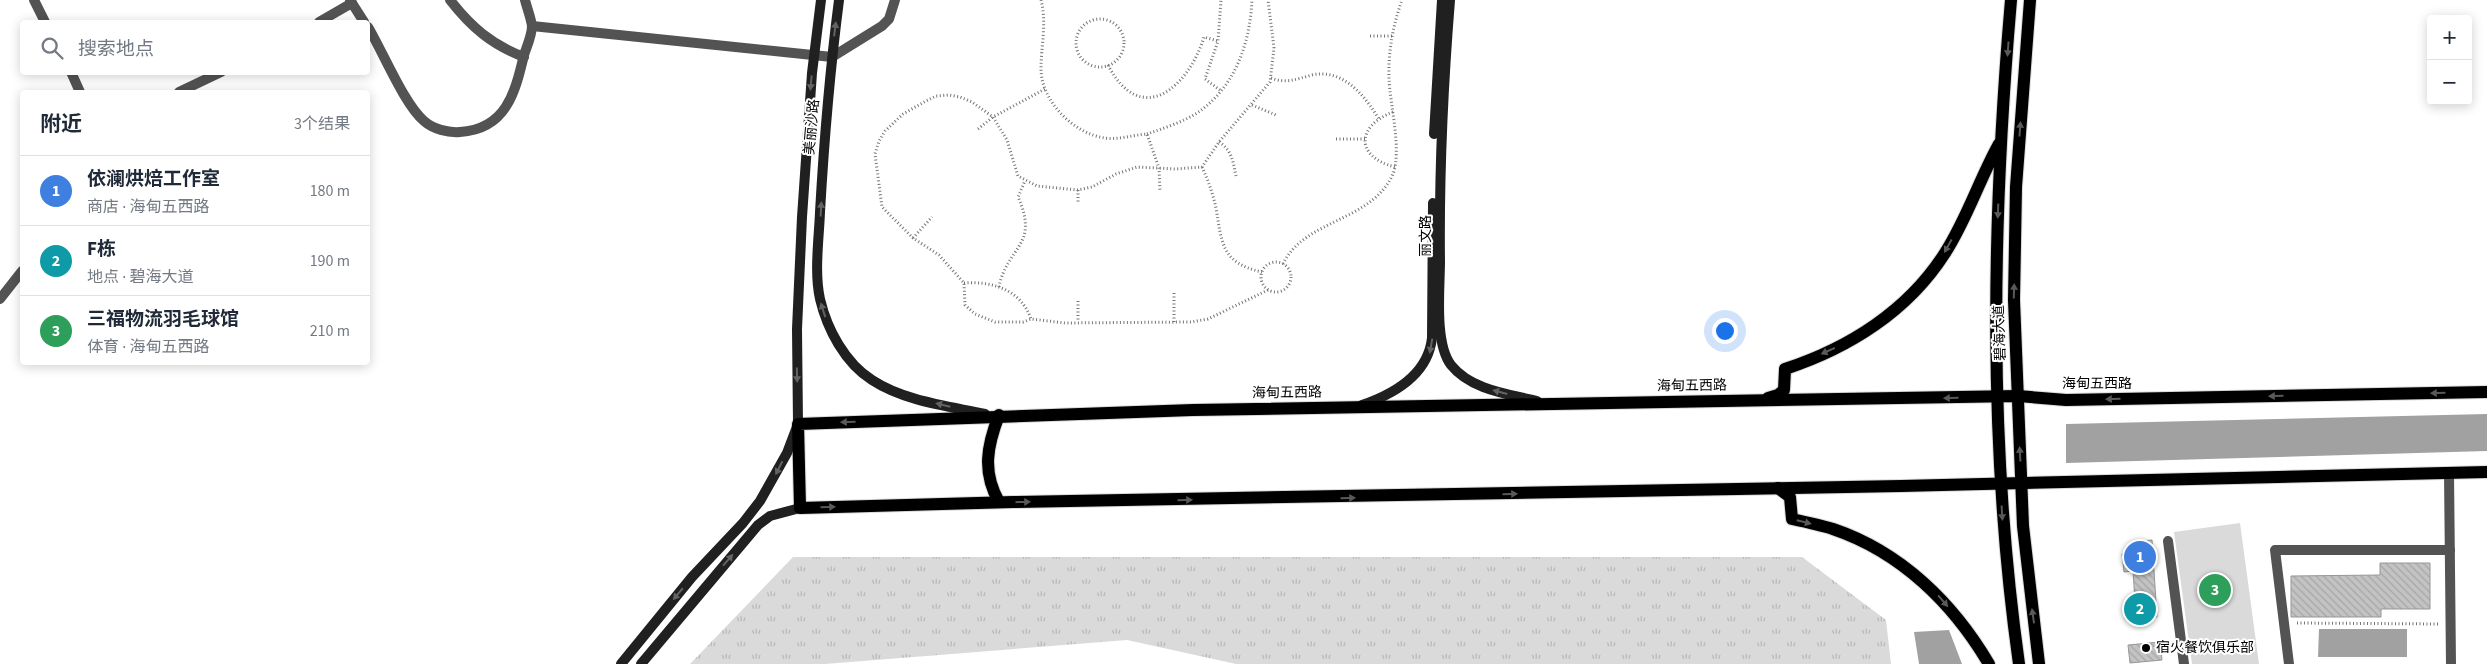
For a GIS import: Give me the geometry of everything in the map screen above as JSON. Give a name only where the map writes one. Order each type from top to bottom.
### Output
[{"type":"main road","name":"碧海大道","points":[[2011,0],[2001,140],[1995,278],[1997,397],[2004,535],[2019,664]]},
{"type":"main road","name":"碧海大道","points":[[2030,0],[2016,187],[2014,300],[2026,556],[2039,664]]},
{"type":"main road","points":[[1762,400],[1776,396],[1783,391],[1785,369],[1837,348],[1873,327],[1902,305],[1920,286],[1945,253],[2001,140]]},
{"type":"main road","name":"海甸五西路","points":[[798,424],[897,421],[995,415],[1547,404],[2018,396],[2066,400],[2487,392]]},
{"type":"main road","points":[[995,415],[987,460],[990,484],[999,502]]},
{"type":"main road","points":[[798,424],[800,508],[999,502],[2001,484],[2487,472]]},
{"type":"main road","points":[[1778,488],[1790,497],[1792,519],[1834,529],[1865,543],[1894,559],[1919,578],[1956,616],[1989,664]]},
{"type":"street","points":[[34,0],[44,20]]},
{"type":"street","points":[[450,0],[481,35],[493,44],[524,57]]},
{"type":"street","points":[[370,31],[411,106],[424,121],[447,131],[465,132],[488,124],[505,110],[515,92],[532,26],[525,0]]},
{"type":"street","name":"美丽沙路","points":[[798,424],[797,329],[800,256],[814,56],[820,0]]},
{"type":"street","name":"美丽沙路","points":[[839,0],[832,57],[818,257],[819,297],[823,311],[837,342],[858,369],[888,388],[927,401],[995,415]]},
{"type":"street","points":[[532,26],[832,57],[882,26],[889,19],[895,0]]},
{"type":"street","name":"丽文路","points":[[1355,408],[1378,399],[1404,384],[1423,367],[1431,348],[1434,132],[1442,0]]},
{"type":"street","name":"丽文路","points":[[1450,0],[1440,146],[1440,294],[1443,348],[1450,364],[1473,382],[1499,392],[1547,404]]},
{"type":"street","points":[[322,20],[351,1],[363,20]]},
{"type":"street","points":[[72,75],[79,90]]},
{"type":"street","points":[[183,90],[215,75]]},
{"type":"street","points":[[0,299],[20,274]]},
{"type":"street","points":[[621,664],[692,577],[743,523],[760,501],[787,453],[798,424]]},
{"type":"street","points":[[2449,473],[2451,664]]},
{"type":"street","points":[[641,664],[758,525],[770,516],[800,508]]},
{"type":"street","points":[[2168,541],[2184,664]]},
{"type":"street","points":[[2289,664],[2275,550],[2450,550]]},
{"type":"path","points":[[1041,0],[1044,25],[1041,70],[1048,97],[1062,114],[1091,134],[1116,138],[1147,134],[1198,112],[1211,102],[1238,67],[1251,23],[1252,0]]},
{"type":"path","points":[[1220,90],[1205,79],[1218,41],[1221,0]]},
{"type":"path","points":[[1202,167],[1218,142],[1252,105],[1271,78],[1274,48],[1268,0]]},
{"type":"path","points":[[1283,264],[1295,246],[1304,238],[1341,221],[1373,199],[1389,182],[1395,167],[1389,70],[1392,36],[1402,0]]},
{"type":"path","points":[[1093,20],[1109,21],[1116,25],[1124,39],[1120,55],[1108,65],[1093,65],[1081,57],[1077,50],[1076,43],[1081,28],[1093,20]]},
{"type":"path","points":[[1370,36],[1392,36]]},
{"type":"path","points":[[1108,65],[1125,90],[1144,98],[1155,97],[1165,94],[1182,80],[1204,37],[1218,41]]},
{"type":"path","points":[[1271,78],[1291,81],[1314,75],[1342,79],[1365,96],[1379,119]]},
{"type":"path","points":[[978,129],[994,117],[1045,89]]},
{"type":"path","points":[[1202,167],[1137,167],[1116,174],[1092,187],[1078,190],[1049,188],[1025,181],[1018,176],[1007,140],[994,117],[972,102],[949,95],[936,96],[903,114],[885,131],[875,154],[882,207],[913,238],[939,255],[964,283],[965,305],[974,314],[995,322],[1023,322],[1031,319],[1065,323],[1174,322],[1208,319],[1268,290],[1278,292],[1290,285],[1290,271],[1283,264],[1269,264],[1262,272],[1262,282],[1268,290]]},
{"type":"path","points":[[1252,105],[1276,115]]},
{"type":"path","points":[[1393,112],[1379,119],[1366,132],[1365,139],[1368,153],[1379,161],[1395,167]]},
{"type":"path","points":[[1147,134],[1159,168],[1160,192]]},
{"type":"path","points":[[1336,139],[1365,139]]},
{"type":"path","points":[[1218,142],[1225,146],[1232,157],[1236,176]]},
{"type":"path","points":[[1202,167],[1216,206],[1220,241],[1229,257],[1248,269],[1262,272]]},
{"type":"path","points":[[999,287],[1002,273],[1024,238],[1026,217],[1018,197],[1025,181]]},
{"type":"path","points":[[1078,190],[1078,204]]},
{"type":"path","points":[[913,238],[932,218]]},
{"type":"path","points":[[964,283],[979,282],[999,287],[1015,295],[1026,305],[1031,319]]},
{"type":"path","points":[[1174,292],[1174,322]]},
{"type":"path","points":[[1078,302],[1078,322]]},
{"type":"path","points":[[2322,617],[2322,623]]},
{"type":"path","points":[[2366,624],[2367,617]]},
{"type":"path","points":[[2284,623],[2450,624]]},
{"type":"green space","points":[[2240,523],[2259,664],[2192,664],[2174,532]]},
{"type":"green space","points":[[793,557],[1802,557],[1886,620],[1891,664],[1236,664],[1127,640],[825,664],[690,664]]},
{"type":"shaded area","points":[[2487,414],[2487,451],[2066,463],[2066,424]]},
{"type":"shaded area","points":[[2319,629],[2407,629],[2407,657],[2318,657]]},
{"type":"shaded area","points":[[1949,630],[1962,664],[1919,664],[1914,632]]},
{"type":"building","points":[[2152,540],[2157,617],[2125,619],[2124,602],[2135,601],[2133,571],[2124,572],[2122,554],[2133,553],[2132,542]]},
{"type":"building","points":[[2380,563],[2430,563],[2430,609],[2381,609],[2381,617],[2291,617],[2291,576],[2380,575]]},
{"type":"building","points":[[2160,642],[2162,660],[2130,663],[2128,645]]},
{"type":"place","name":"依澜烘焙工作室","points":[[2140,557]]},
{"type":"place","name":"三福物流羽毛球馆","points":[[2215,590]]},
{"type":"place","name":"F栋","points":[[2140,609]]},
{"type":"place","name":"宿火餐饮俱乐部","points":[[2146,648]]}]
